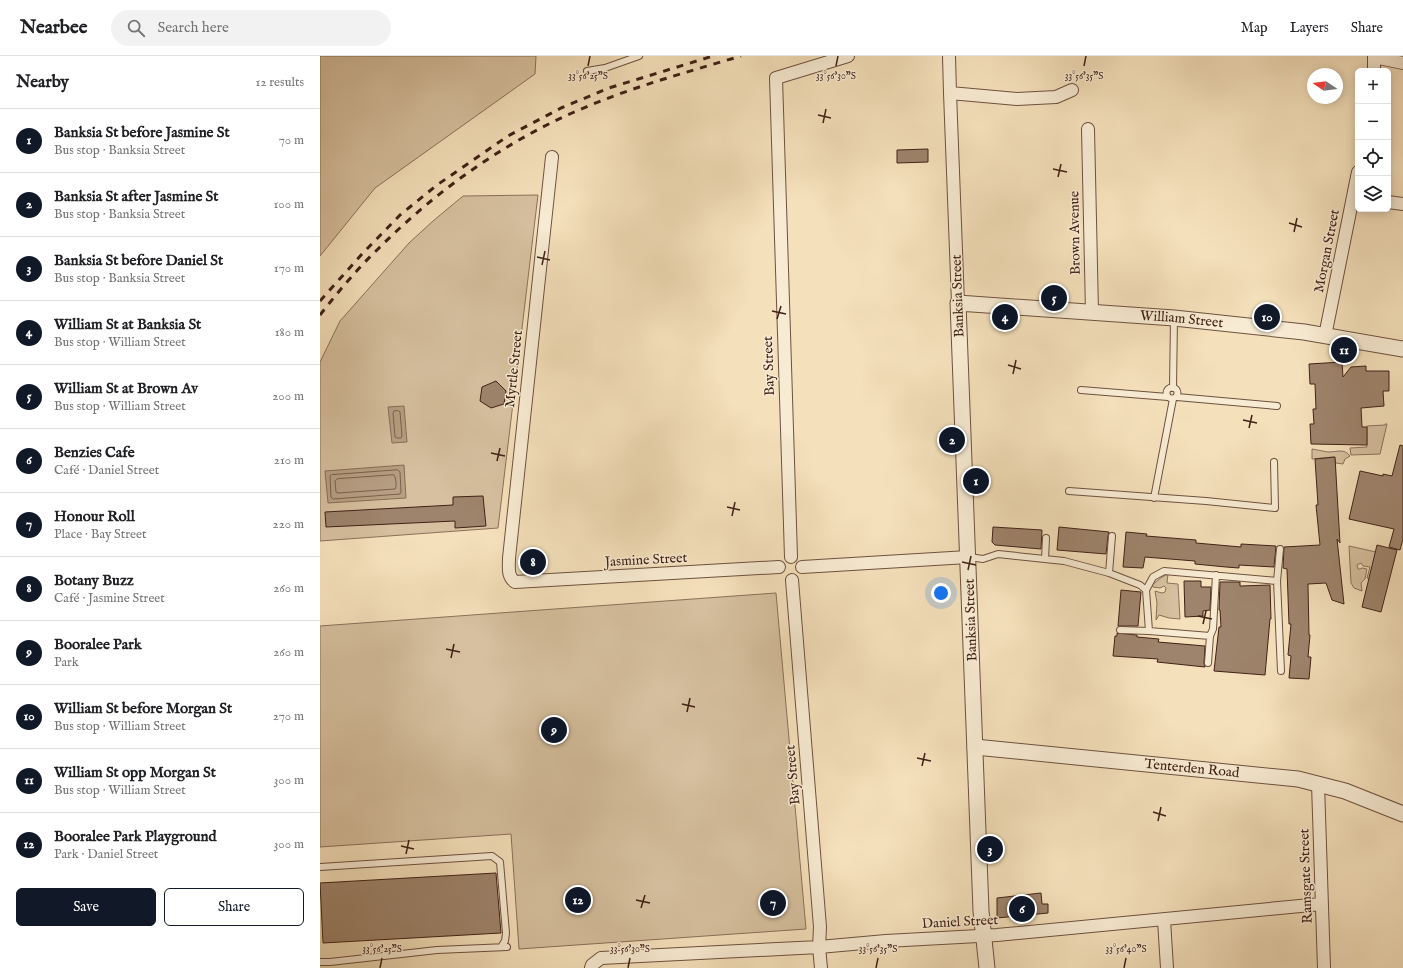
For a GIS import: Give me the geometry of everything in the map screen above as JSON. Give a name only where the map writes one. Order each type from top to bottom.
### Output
[{"type":"street","name":"Bay Street","points":[[791,557],[776,78],[848,56]]},
{"type":"street","name":"Banksia Street","points":[[949,56],[975,747],[983,935],[987,968]]},
{"type":"street","points":[[1374,68],[1374,57],[1403,63]]},
{"type":"street","points":[[950,93],[1017,99],[1056,97],[1072,90]]},
{"type":"street","name":"Brown Avenue","points":[[1088,130],[1092,312]]},
{"type":"street","name":"Myrtle Street","points":[[515,582],[511,580],[509,575],[509,558],[552,157]]},
{"type":"street","name":"Morgan Street","points":[[1325,336],[1355,201]]},
{"type":"street","points":[[1391,202],[1403,204]]},
{"type":"street","name":"William Street","points":[[958,303],[1174,318],[1304,332],[1403,350]]},
{"type":"street","points":[[791,557],[798,560],[802,567],[800,576],[792,580],[786,579],[782,576],[779,567],[783,560],[791,557]]},
{"type":"street","points":[[802,567],[968,557]]},
{"type":"street","name":"Jasmine Street","points":[[515,582],[779,567]]},
{"type":"street","name":"Bay Street","points":[[792,580],[820,927],[820,968]]},
{"type":"street","name":"Tenterden Road","points":[[975,747],[1298,779],[1345,792],[1403,814]]},
{"type":"street","name":"Ramsgate Street","points":[[1318,784],[1324,968]]},
{"type":"street","name":"Daniel Street","points":[[591,968],[592,965],[600,958],[819,947],[983,935],[1164,920],[1321,904]]},
{"type":"street","points":[[1164,920],[1167,968]]},
{"type":"lane","points":[[588,71],[604,68],[639,56]]},
{"type":"lane","points":[[1154,498],[1173,397],[1178,393],[1176,389],[1173,388],[1174,318]]},
{"type":"lane","points":[[1080,390],[1277,406]]},
{"type":"lane","points":[[1069,491],[1275,508],[1274,462]]},
{"type":"lane","points":[[1109,573],[1112,536]]},
{"type":"lane","points":[[1045,559],[1046,538]]},
{"type":"lane","points":[[1280,549],[1277,581],[1282,671]]},
{"type":"lane","points":[[968,557],[983,559],[998,554],[1064,561],[1109,573],[1140,585],[1146,590]]},
{"type":"lane","points":[[1149,631],[1146,590],[1153,577],[1164,571],[1277,581]]},
{"type":"lane","points":[[1208,663],[1210,636],[1213,628],[1216,575]]},
{"type":"lane","points":[[1120,630],[1210,636]]},
{"type":"lane","points":[[320,867],[492,856],[500,862],[506,933],[504,947],[437,950],[331,965],[320,962]]},
{"type":"shaded area","points":[[320,56],[536,56],[535,74],[375,188],[320,256]]},
{"type":"shaded area","points":[[538,195],[498,528],[320,541],[320,362],[340,321],[409,243],[463,196]]},
{"type":"shaded area","points":[[1387,424],[1380,454],[1351,455],[1350,448],[1367,447],[1367,426]]},
{"type":"shaded area","points":[[1312,449],[1328,452],[1343,451],[1350,456],[1345,459],[1343,464],[1336,463],[1334,457],[1312,459]]},
{"type":"shaded area","points":[[1349,546],[1376,552],[1369,579],[1367,578],[1370,567],[1363,566],[1361,563],[1357,565],[1358,569],[1367,569],[1365,579],[1361,583],[1362,591],[1354,588],[1351,583]]},
{"type":"shaded area","points":[[1168,574],[1167,583],[1178,584],[1180,619],[1159,615],[1156,620],[1157,603],[1155,591],[1162,593],[1165,592],[1166,588],[1164,586],[1160,588],[1153,587],[1152,585]]},
{"type":"shaded area","points":[[776,593],[806,929],[519,949],[511,834],[320,847],[320,626]]},
{"type":"water","points":[[404,406],[407,442],[392,443],[388,407]]},
{"type":"water","points":[[404,465],[406,498],[328,503],[325,471]]},
{"type":"building","points":[[928,149],[928,162],[897,163],[897,150]]},
{"type":"building","points":[[1342,362],[1343,377],[1351,367],[1366,366],[1366,371],[1389,371],[1389,391],[1383,391],[1384,406],[1361,408],[1362,427],[1367,427],[1367,445],[1311,444],[1310,424],[1314,424],[1313,409],[1316,409],[1315,384],[1310,384],[1309,364]]},
{"type":"building","points":[[496,381],[506,391],[504,404],[491,408],[480,401],[482,387]]},
{"type":"building","points":[[1400,445],[1403,446],[1403,539],[1400,550],[1389,547],[1394,529],[1349,519],[1360,471],[1383,476],[1383,474],[1392,476]]},
{"type":"building","points":[[1335,457],[1340,543],[1337,539],[1344,604],[1332,600],[1326,583],[1308,584],[1310,635],[1308,657],[1311,657],[1309,679],[1289,678],[1291,656],[1288,655],[1291,624],[1289,624],[1287,569],[1283,568],[1284,547],[1320,545],[1316,505],[1318,505],[1315,459]]},
{"type":"building","points":[[483,496],[486,526],[455,528],[455,521],[326,527],[325,512],[453,505],[453,497]]},
{"type":"building","points":[[993,527],[1042,530],[1041,549],[995,545],[992,542]]},
{"type":"building","points":[[1059,527],[1109,532],[1106,554],[1057,550]]},
{"type":"building","points":[[1126,532],[1147,534],[1146,536],[1196,540],[1196,543],[1241,547],[1241,544],[1276,546],[1274,567],[1239,565],[1239,568],[1226,567],[1195,564],[1195,561],[1145,557],[1143,568],[1123,567]]},
{"type":"building","points":[[1377,545],[1397,550],[1381,612],[1362,607]]},
{"type":"building","points":[[1184,581],[1201,581],[1201,587],[1211,587],[1210,610],[1203,611],[1203,616],[1185,617]]},
{"type":"building","points":[[1220,582],[1240,582],[1240,586],[1270,585],[1271,619],[1265,675],[1214,671],[1219,627],[1221,627],[1219,610]]},
{"type":"building","points":[[1121,590],[1141,592],[1138,626],[1118,626]]},
{"type":"building","points":[[1117,633],[1159,639],[1158,642],[1205,646],[1205,667],[1157,662],[1158,659],[1113,656],[1115,636],[1117,636]]},
{"type":"building","points":[[496,873],[501,933],[323,943],[320,883]]},
{"type":"building","points":[[1041,893],[1042,904],[1048,904],[1048,913],[997,918],[997,898]]},
{"type":"railway","points":[[320,301],[362,254],[400,215],[437,185],[508,136],[561,108],[609,88],[713,56]]},
{"type":"railway","points":[[320,315],[355,273],[399,228],[445,190],[494,155],[545,126],[593,104],[656,82],[741,56]]},
{"type":"place","name":"William St at Brown Av","points":[[1054,298]]},
{"type":"place","name":"William St at Banksia St","points":[[1005,317]]},
{"type":"place","name":"William St before Morgan St","points":[[1267,317]]},
{"type":"place","name":"William St opp Morgan St","points":[[1344,350]]},
{"type":"place","name":"Banksia St after Jasmine St","points":[[952,440]]},
{"type":"place","name":"Banksia St before Jasmine St","points":[[976,481]]},
{"type":"place","name":"Botany Buzz","points":[[533,562]]},
{"type":"place","name":"Booralee Park","points":[[554,730]]},
{"type":"place","name":"Banksia St before Daniel St","points":[[990,849]]},
{"type":"place","name":"Booralee Park Playground","points":[[578,900]]},
{"type":"place","name":"Honour Roll","points":[[773,903]]},
{"type":"place","name":"Benzies Cafe","points":[[1022,909]]}]
